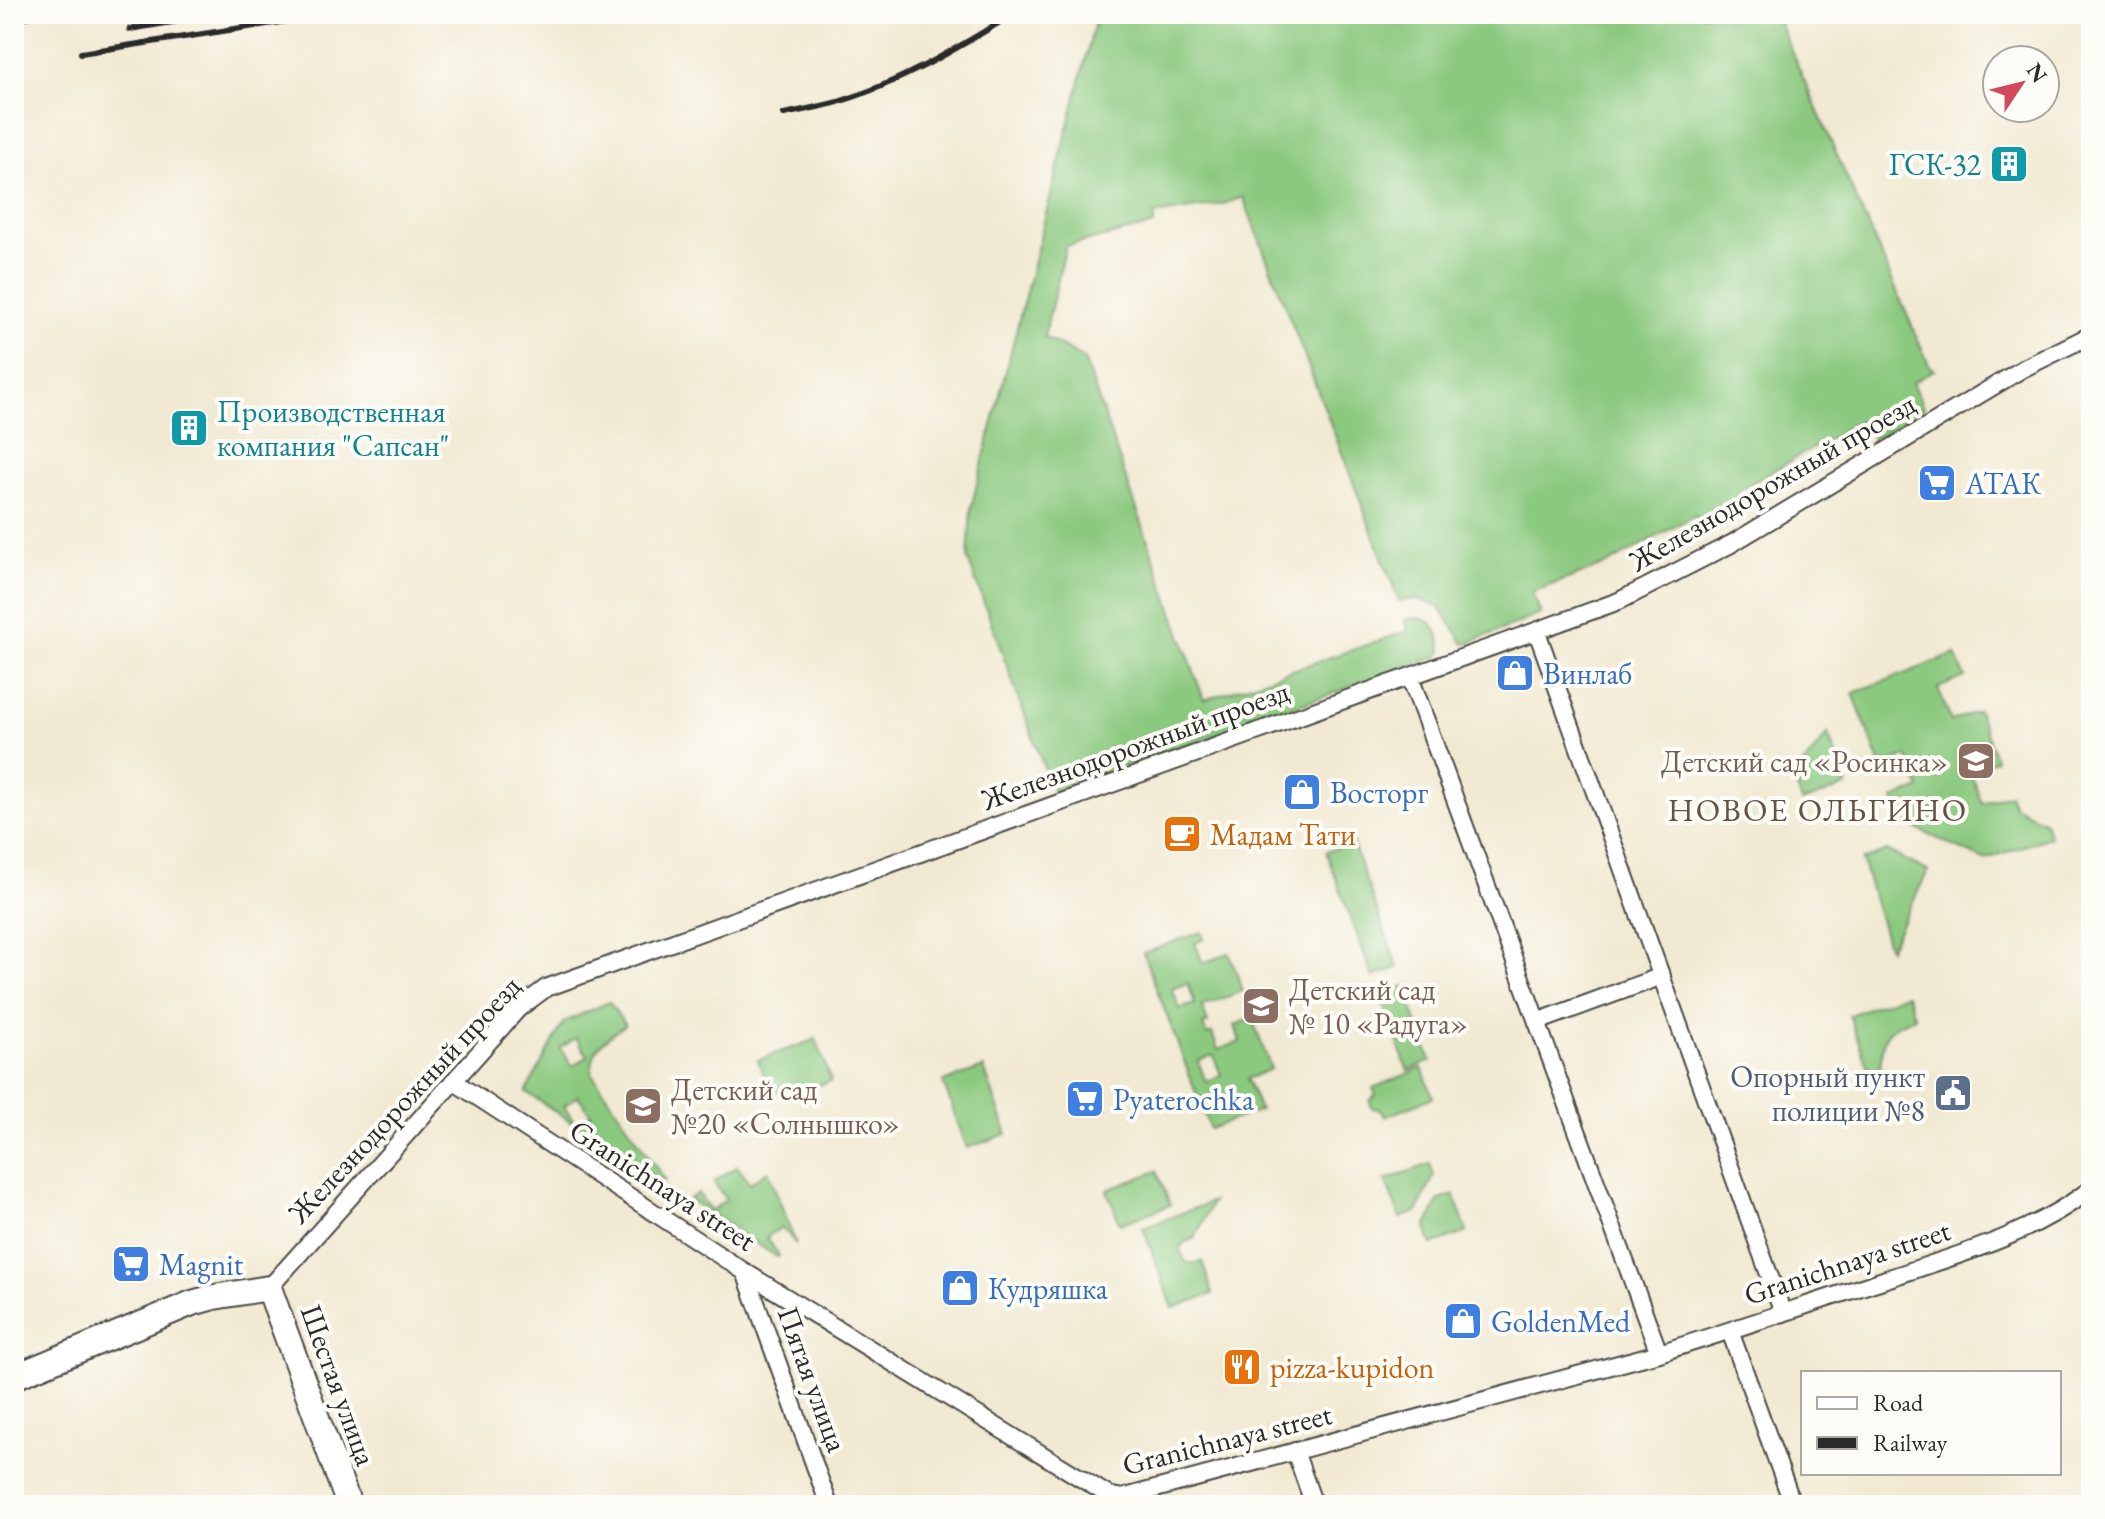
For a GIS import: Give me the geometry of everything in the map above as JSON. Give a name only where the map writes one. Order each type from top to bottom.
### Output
[{"type":"street","name":"Железнодорожный проезд","points":[[269,1288],[531,997],[560,981],[1619,601],[1731,544],[2024,368],[2091,335]]},
{"type":"street","points":[[1537,632],[1783,1313]]},
{"type":"street","points":[[1410,677],[1659,1353]]},
{"type":"street","points":[[1537,1022],[1662,976]]},
{"type":"street","name":"Granichnaya street","points":[[453,1081],[745,1272],[1108,1495],[1122,1498],[1659,1353],[1730,1331],[2026,1231],[2068,1207],[2091,1189]]},
{"type":"street","name":"Пятая улица","points":[[745,1272],[829,1505]]},
{"type":"street","points":[[14,1377],[192,1303],[269,1288]]},
{"type":"street","name":"Шестая улица","points":[[269,1288],[349,1505]]},
{"type":"street","points":[[1730,1331],[1793,1505]]},
{"type":"street","points":[[1295,1451],[1314,1505]]},
{"type":"green space","points":[[1097,14],[1775,14],[1930,367],[1934,370],[1912,383],[1923,407],[1919,413],[1873,439],[1862,420],[1736,492],[1746,511],[1706,534],[1695,515],[1608,564],[1532,592],[1541,614],[1468,643],[1463,642],[1439,607],[1417,599],[1399,601],[1243,197],[1223,204],[1154,215],[1154,225],[1066,246],[1044,337],[1084,359],[1204,700],[1408,631],[1405,620],[1414,618],[1432,624],[1442,651],[1439,656],[1053,792],[968,559],[971,508]]},
{"type":"green space","points":[[1956,654],[1965,677],[1938,688],[1951,721],[1978,711],[1996,760],[1970,770],[1982,803],[2009,794],[2014,806],[2045,822],[2050,837],[1984,860],[1904,823],[1894,799],[1920,788],[1907,756],[1881,766],[1853,693]]},
{"type":"green space","points":[[1828,734],[1847,786],[1802,802],[1793,777]]},
{"type":"green space","points":[[1352,842],[1398,968],[1373,977],[1326,852]]},
{"type":"green space","points":[[1887,851],[1928,871],[1889,949],[1862,860]]},
{"type":"green space","points":[[1201,932],[1204,939],[1195,943],[1203,963],[1229,953],[1243,991],[1202,1006],[1208,1023],[1203,1025],[1207,1035],[1212,1033],[1218,1050],[1240,1042],[1235,1025],[1252,1018],[1271,1069],[1247,1079],[1260,1110],[1210,1129],[1143,953]],"holes":[[[1188,983],[1195,1004],[1180,1009],[1172,989]],[[1213,1055],[1221,1075],[1206,1082],[1198,1061]]]},
{"type":"green space","points":[[1404,986],[1431,1061],[1408,1071],[1380,995]]},
{"type":"green space","points":[[1906,994],[1915,1017],[1890,1030],[1883,1042],[1880,1070],[1871,1076],[1849,1015]]},
{"type":"green space","points":[[609,1002],[625,1025],[596,1051],[592,1074],[665,1180],[662,1182],[526,1092],[564,1022]],"holes":[[[576,1038],[588,1056],[573,1066],[560,1048]],[[578,1096],[591,1114],[576,1124],[564,1106]]]},
{"type":"green space","points":[[816,1039],[831,1081],[795,1093],[778,1092],[764,1076],[758,1060]]},
{"type":"green space","points":[[984,1068],[1007,1134],[967,1148],[943,1082]]},
{"type":"green space","points":[[1422,1068],[1433,1097],[1385,1117],[1382,1110],[1372,1108],[1370,1101],[1376,1095],[1373,1088]]},
{"type":"green space","points":[[1430,1164],[1434,1176],[1417,1212],[1400,1218],[1385,1180]]},
{"type":"green space","points":[[737,1166],[750,1183],[768,1171],[796,1244],[782,1227],[767,1237],[777,1257],[689,1199],[698,1193],[711,1211],[726,1200],[714,1182]]},
{"type":"green space","points":[[1157,1171],[1170,1205],[1120,1224],[1107,1190]]},
{"type":"green space","points":[[1454,1195],[1467,1232],[1432,1245],[1426,1228],[1439,1200]]},
{"type":"green space","points":[[1213,1201],[1195,1238],[1183,1243],[1180,1251],[1186,1262],[1195,1264],[1202,1261],[1213,1294],[1173,1308],[1143,1228]]},
{"type":"railway","points":[[14,19],[44,14]]},
{"type":"railway","points":[[130,29],[221,14]]},
{"type":"railway","points":[[81,53],[332,14]]},
{"type":"railway","points":[[784,114],[838,102],[884,85],[950,52],[1013,14]]},
{"type":"place","name":"ГСК-32","points":[[2009,164]]},
{"type":"place","name":"Производственная компания \"Сапсан\"","points":[[189,428]]},
{"type":"place","name":"АТАК","points":[[1937,483]]},
{"type":"place","name":"Винлаб","points":[[1515,673]]},
{"type":"place","name":"Детский сад «Росинка»","points":[[1976,761]]},
{"type":"place","name":"Восторг","points":[[1302,792]]},
{"type":"place","name":"Мадам Тати","points":[[1182,834]]},
{"type":"place","name":"Детский сад № 10 «Радуга»","points":[[1261,1006]]},
{"type":"place","name":"Опорный пункт полиции №8","points":[[1953,1093]]},
{"type":"place","name":"Pyaterochka","points":[[1085,1099]]},
{"type":"place","name":"Детский сад №20 «Солнышко»","points":[[643,1106]]},
{"type":"place","name":"Magnit","points":[[131,1264]]},
{"type":"place","name":"Кудряшка","points":[[960,1288]]},
{"type":"place","name":"GoldenMed","points":[[1463,1321]]},
{"type":"place","name":"pizza-kupidon","points":[[1242,1367]]},
{"type":"district","name":"НОВОЕ ОЛЬГИНО","points":[[1818,810]]}]
